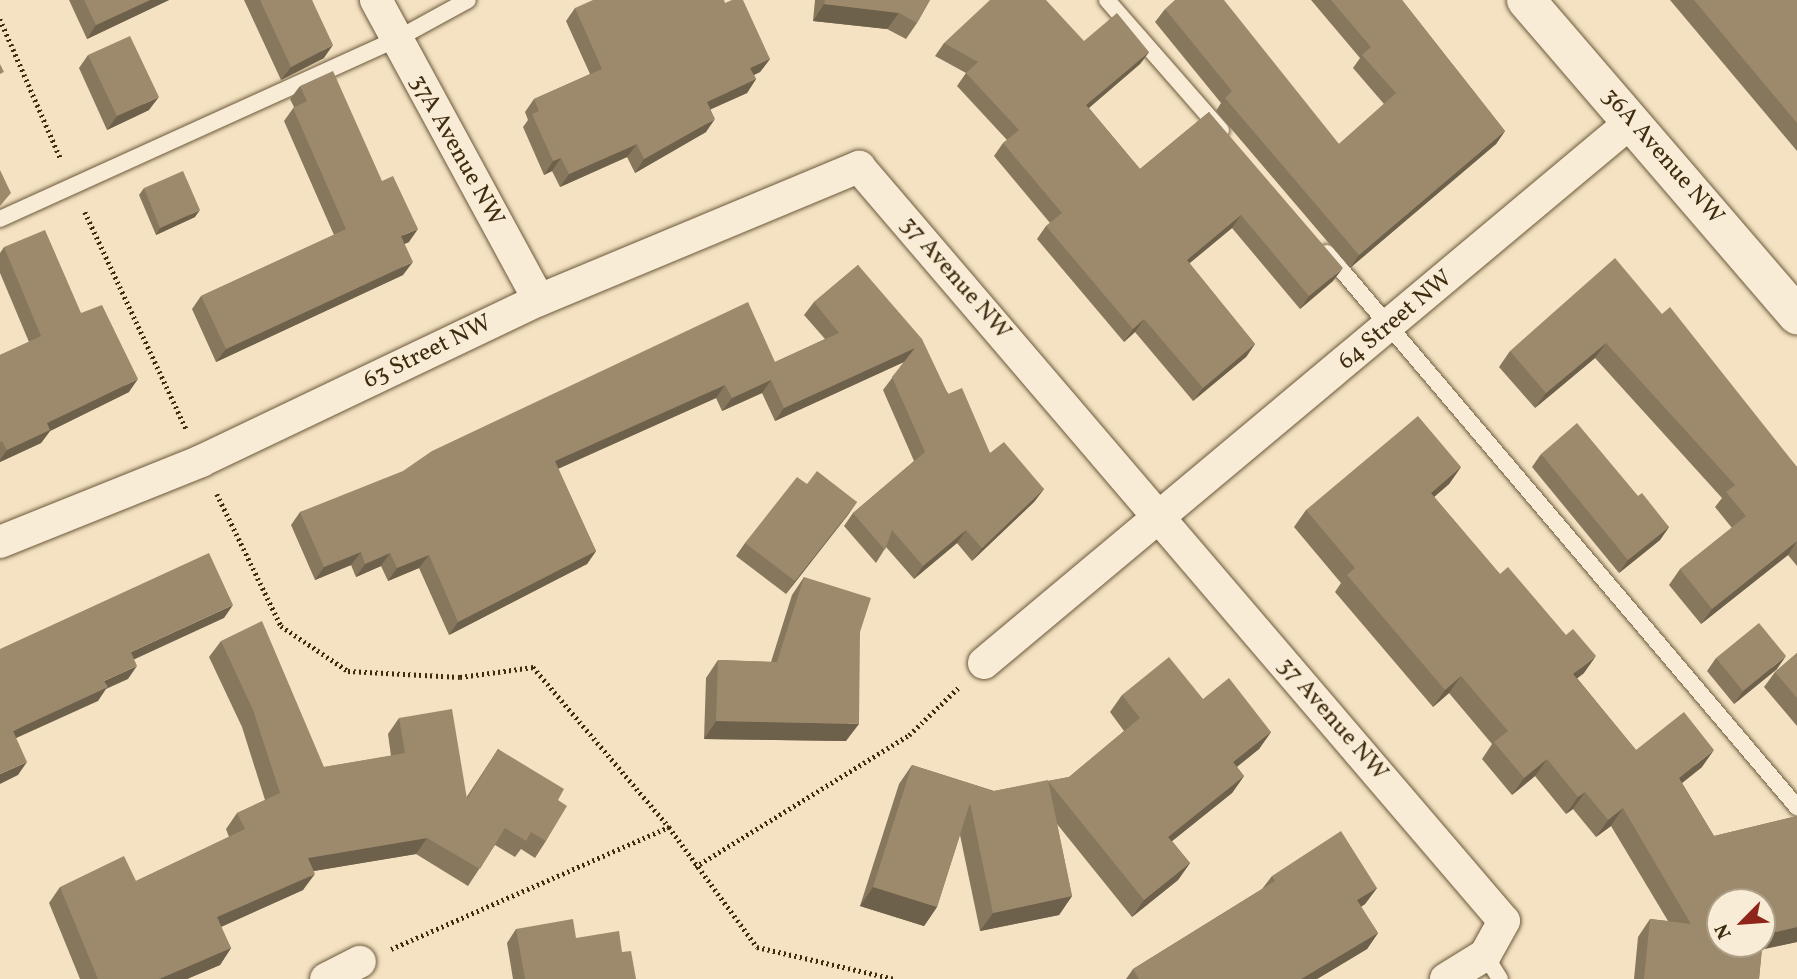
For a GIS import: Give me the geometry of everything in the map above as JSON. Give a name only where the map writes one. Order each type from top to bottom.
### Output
[{"type":"street","name":"37A Avenue NW","points":[[376,0],[395,40],[538,300]]},
{"type":"street","name":"36A Avenue NW","points":[[1526,0],[1797,314]]},
{"type":"street","name":"64 Street NW","points":[[1160,519],[1631,122]]},
{"type":"street","name":"63 Street NW","points":[[0,541],[201,461],[538,300],[859,167]]},
{"type":"street","name":"37 Avenue NW","points":[[859,167],[1504,921],[1492,967]]},
{"type":"street","points":[[984,663],[1160,519]]},
{"type":"street","points":[[326,979],[360,962]]},
{"type":"street","points":[[1446,979],[1492,967]]},
{"type":"lane","points":[[0,219],[72,183],[395,40],[468,0]]},
{"type":"lane","points":[[1107,0],[1236,147]]},
{"type":"lane","points":[[1318,242],[1797,807]]},
{"type":"path","points":[[0,19],[72,183],[281,626],[348,671],[460,677],[533,667],[669,827],[695,867],[757,947],[894,979]]},
{"type":"path","points":[[695,867],[909,735],[984,663]]},
{"type":"path","points":[[360,962],[669,827]]},
{"type":"building","points":[[84,0],[150,0],[96,25]]},
{"type":"building","points":[[260,0],[312,0],[333,45],[291,67]]},
{"type":"building","points":[[593,0],[724,0],[725,3],[743,0],[770,59],[750,68],[756,79],[707,102],[715,119],[644,159],[637,144],[569,174],[561,158],[553,161],[532,114],[539,111],[534,99],[602,69],[575,8]]},
{"type":"building","points":[[825,0],[930,0],[917,23],[899,13],[824,4]]},
{"type":"building","points":[[990,0],[1046,0],[1084,41],[1117,13],[1149,52],[1086,105],[1140,169],[1209,112],[1343,268],[1309,296],[1241,215],[1187,260],[1255,344],[1203,388],[1144,319],[1133,329],[1046,226],[1062,213],[1003,143],[1019,130],[966,73],[978,62],[944,43]]},
{"type":"building","points":[[1175,0],[1224,0],[1339,144],[1396,93],[1362,55],[1371,47],[1331,0],[1402,0],[1505,131],[1359,255],[1225,98],[1232,91],[1165,9]]},
{"type":"building","points":[[1694,0],[1797,0],[1797,123]]},
{"type":"building","points":[[130,36],[159,97],[117,116],[88,55]]},
{"type":"building","points":[[333,71],[382,181],[393,176],[418,229],[401,236],[413,262],[226,349],[201,296],[346,229],[293,108],[307,101],[300,86]]},
{"type":"building","points":[[0,170],[11,193],[0,206]]},
{"type":"building","points":[[183,171],[200,210],[160,228],[144,188]]},
{"type":"building","points":[[45,230],[81,313],[102,305],[138,379],[47,423],[50,430],[7,450],[2,441],[0,442],[0,355],[41,336],[4,247]]},
{"type":"building","points":[[1615,258],[1662,314],[1670,307],[1797,467],[1797,541],[1712,609],[1680,569],[1746,516],[1726,492],[1735,485],[1606,343],[1546,393],[1510,351]]},
{"type":"building","points":[[858,265],[922,339],[948,394],[962,388],[990,453],[1004,442],[1044,489],[982,548],[966,530],[923,566],[892,530],[885,550],[853,513],[925,452],[892,377],[915,348],[784,408],[771,380],[732,398],[725,385],[555,461],[596,551],[458,622],[429,555],[397,568],[390,553],[365,564],[361,552],[324,567],[300,512],[403,471],[432,451],[748,302],[775,362],[839,333],[814,302]]},
{"type":"building","points":[[1418,416],[1461,467],[1431,493],[1500,574],[1508,567],[1566,635],[1573,629],[1596,656],[1573,674],[1636,750],[1684,712],[1714,750],[1679,778],[1714,836],[1797,816],[1797,927],[1776,932],[1776,888],[1706,888],[1706,958],[1761,958],[1759,979],[1644,979],[1650,919],[1691,924],[1623,808],[1608,820],[1585,792],[1578,797],[1547,759],[1524,778],[1494,742],[1508,731],[1461,676],[1445,690],[1347,575],[1355,568],[1306,510]]},
{"type":"building","points":[[1577,423],[1638,496],[1642,493],[1669,527],[1628,560],[1541,454]]},
{"type":"building","points":[[817,471],[857,502],[795,581],[745,543],[797,477],[807,484]]},
{"type":"building","points":[[209,553],[233,605],[131,652],[137,666],[104,681],[108,687],[13,731],[27,762],[0,774],[0,649]]},
{"type":"building","points":[[804,577],[871,598],[860,632],[859,724],[716,721],[718,660],[777,662]]},
{"type":"building","points":[[262,621],[324,767],[405,753],[399,718],[452,709],[467,799],[498,749],[564,789],[558,800],[567,806],[546,841],[531,832],[526,841],[505,828],[480,869],[427,838],[308,858],[315,874],[217,917],[231,948],[159,979],[98,979],[60,887],[124,856],[136,881],[245,829],[237,813],[280,793],[253,710],[221,641]]},
{"type":"building","points":[[1759,623],[1786,656],[1743,691],[1716,658]]},
{"type":"building","points":[[1797,653],[1797,698],[1775,672]]},
{"type":"building","points":[[1169,657],[1203,699],[1229,678],[1271,732],[1233,762],[1244,776],[1168,837],[1190,863],[1144,900],[1048,781],[1069,777],[1140,718],[1122,695]]},
{"type":"building","points":[[912,765],[994,791],[1048,780],[1072,896],[993,913],[970,803],[937,907],[873,887]]},
{"type":"building","points":[[1341,831],[1377,888],[1357,900],[1378,933],[1301,979],[1139,979],[1133,969],[1275,881],[1272,876]]},
{"type":"building","points":[[573,919],[576,938],[619,931],[622,952],[631,951],[636,979],[525,979],[516,929]]}]
